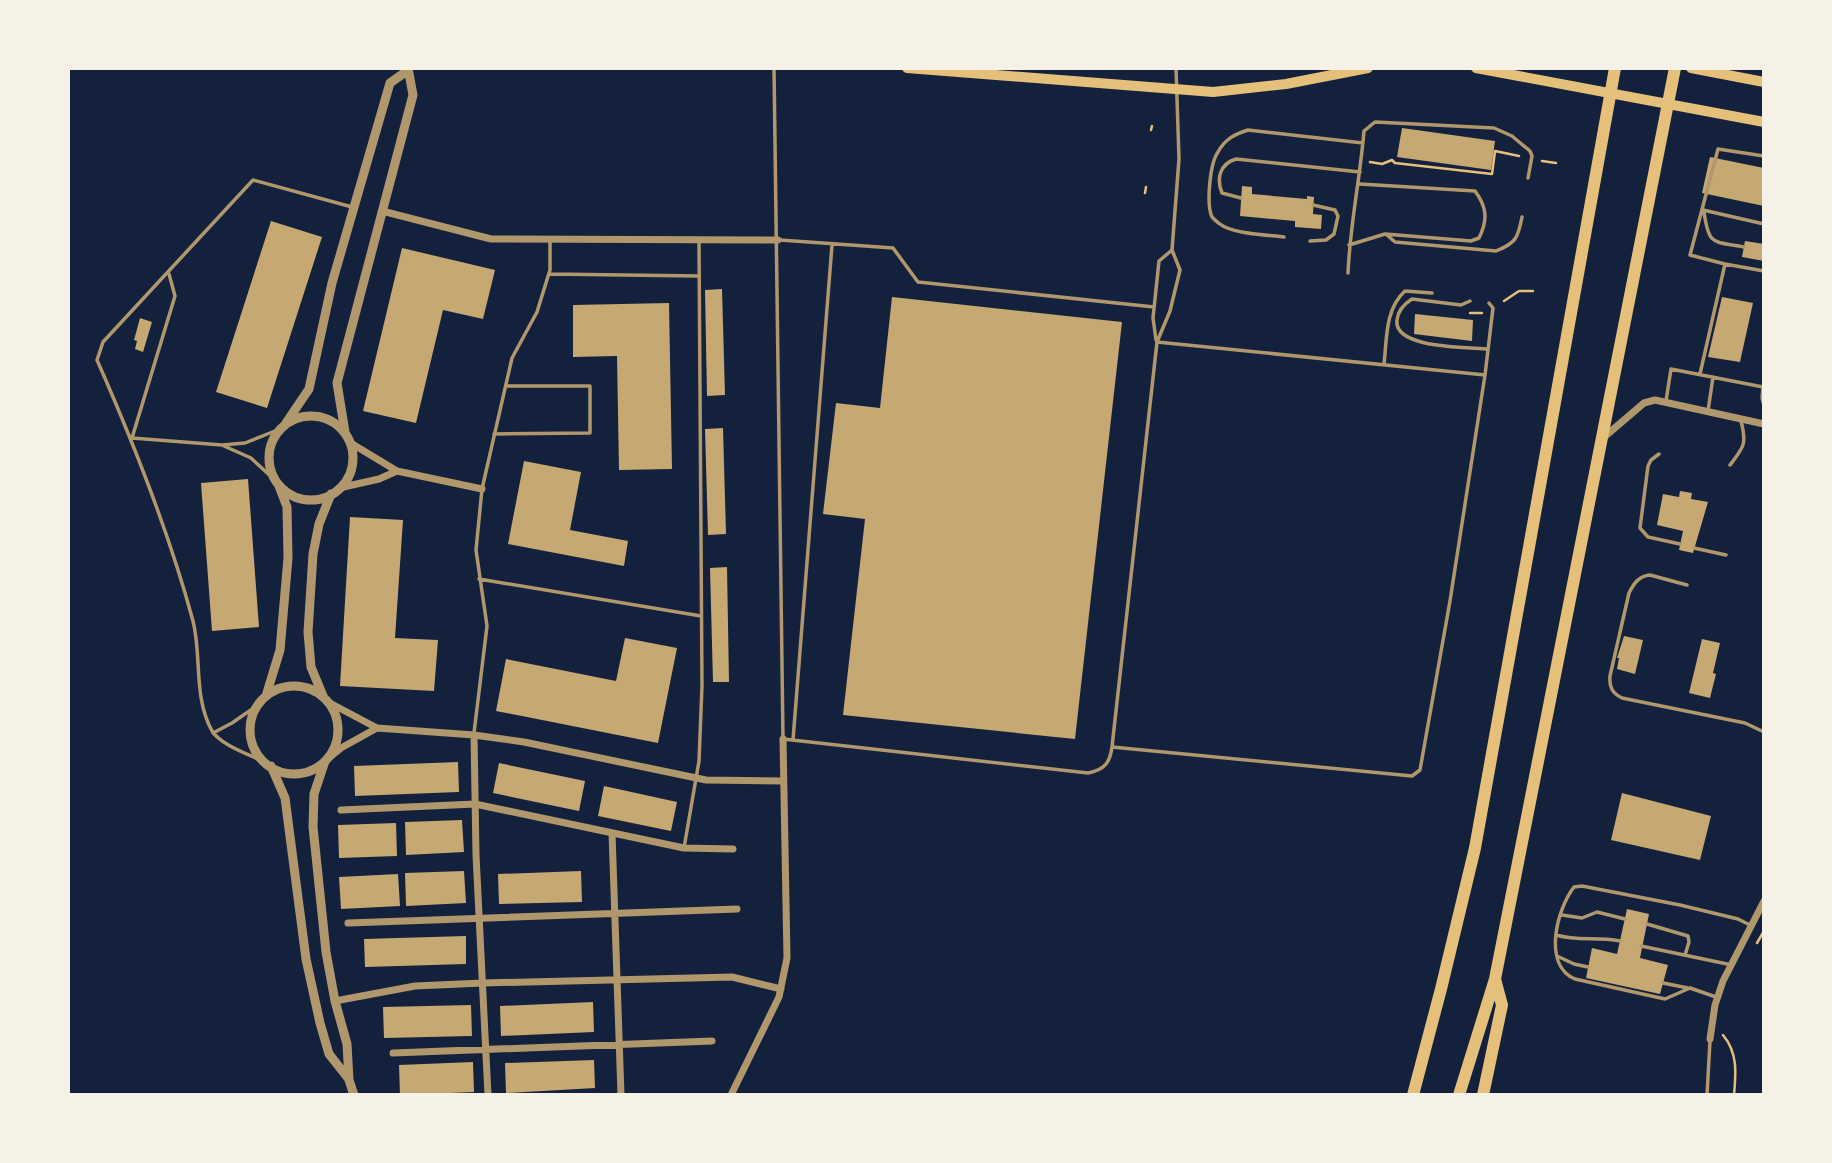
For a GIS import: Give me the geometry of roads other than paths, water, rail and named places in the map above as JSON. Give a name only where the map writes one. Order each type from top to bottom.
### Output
[{"type":"main road","points":[[907,68],[1213,92],[1255,89],[1367,68]]},
{"type":"main road","points":[[1476,68],[1764,122]]},
{"type":"main road","points":[[1413,1095],[1475,848],[1615,68]]},
{"type":"main road","points":[[1459,1095],[1495,979],[1675,68]]},
{"type":"main road","points":[[1691,68],[1764,82]]},
{"type":"main road","points":[[1483,1095],[1502,1005],[1495,979]]},
{"type":"street","points":[[266,696],[280,650],[288,558],[287,507],[270,467],[271,443],[309,388],[332,283],[390,83],[407,70],[413,95],[337,383],[353,457],[351,470],[335,491],[319,524],[313,554],[308,632],[311,667],[336,716],[338,728],[337,741],[325,761],[314,794],[313,827],[326,952],[354,1095]]},
{"type":"street","points":[[382,211],[491,239],[778,240]]},
{"type":"street","points":[[1602,438],[1644,403],[1655,400],[1764,424]]},
{"type":"street","points":[[283,426],[311,415],[324,418],[336,423],[347,437],[397,471],[482,489]]},
{"type":"street","points":[[278,483],[291,495],[314,499],[397,471]]},
{"type":"street","points":[[377,728],[306,772],[297,774],[278,771],[266,763],[255,751],[250,727],[252,715],[266,696],[277,690],[301,686],[377,728],[474,735],[524,742],[696,778],[783,780]]},
{"type":"street","points":[[474,735],[488,1095]]},
{"type":"street","points":[[731,1095],[779,997],[787,958],[783,739]]},
{"type":"street","points":[[266,763],[285,798],[306,959],[320,1023],[329,1054],[349,1080]]},
{"type":"street","points":[[341,810],[475,804],[684,848],[733,849]]},
{"type":"street","points":[[612,833],[621,1095]]},
{"type":"street","points":[[1710,1039],[1718,997],[1764,901]]},
{"type":"street","points":[[348,923],[737,909]]},
{"type":"street","points":[[335,1001],[415,986],[483,983],[732,977],[781,989]]},
{"type":"street","points":[[393,1053],[712,1041]]},
{"type":"lane","points":[[774,68],[783,739],[1088,773],[1106,766],[1111,758],[1157,342],[1154,307],[1159,261],[1172,250]]},
{"type":"lane","points":[[1157,342],[1170,311],[1180,270],[1172,250],[1179,159],[1176,68]]},
{"type":"lane","points":[[1348,273],[1349,245],[1364,131],[1375,122],[1494,128],[1527,146],[1531,159],[1528,178]]},
{"type":"lane","points":[[1284,237],[1223,227],[1212,218],[1209,203],[1212,171],[1216,154],[1224,143],[1234,134],[1248,130],[1363,143]]},
{"type":"lane","points":[[1764,156],[1718,149],[1690,255],[1764,271]]},
{"type":"lane","points":[[1241,198],[1227,196],[1219,187],[1222,169],[1230,160],[1360,172]]},
{"type":"lane","points":[[266,763],[228,744],[213,733],[199,691],[194,624],[132,438],[97,360],[103,342],[253,180],[354,207]]},
{"type":"lane","points":[[1349,245],[1385,234],[1471,241],[1479,238],[1485,226],[1485,205],[1475,191],[1359,184]]},
{"type":"lane","points":[[1310,241],[1326,240],[1335,234],[1338,216],[1335,210],[1329,207],[1313,205]]},
{"type":"lane","points":[[1703,210],[1764,224]]},
{"type":"lane","points":[[1703,210],[1708,235],[1712,241],[1744,247]]},
{"type":"lane","points":[[1385,234],[1395,242],[1496,251],[1510,245],[1519,235],[1522,217]]},
{"type":"lane","points":[[474,735],[487,626],[476,550],[482,489],[512,358],[537,312],[549,274],[550,239]]},
{"type":"lane","points":[[684,848],[696,778],[702,698],[699,240]]},
{"type":"lane","points":[[778,240],[893,248],[918,282],[1154,307]]},
{"type":"lane","points":[[793,740],[832,245]]},
{"type":"lane","points":[[1700,374],[1725,264]]},
{"type":"lane","points":[[132,438],[175,296],[169,273]]},
{"type":"lane","points":[[549,274],[699,276]]},
{"type":"lane","points":[[1384,364],[1390,310],[1396,299],[1405,291],[1432,293]]},
{"type":"lane","points":[[1471,300],[1461,305],[1412,299],[1399,311],[1396,324],[1399,332],[1410,339],[1488,349]]},
{"type":"lane","points":[[1112,747],[1412,776],[1420,770],[1450,601],[1485,375],[1493,308],[1489,303]]},
{"type":"lane","points":[[1157,342],[1485,375]]},
{"type":"lane","points":[[1666,401],[1671,369],[1763,385],[1764,405]]},
{"type":"lane","points":[[1708,411],[1713,377]]},
{"type":"lane","points":[[494,434],[590,433],[590,386],[506,386]]},
{"type":"lane","points":[[1730,465],[1745,441],[1740,419]]},
{"type":"lane","points":[[132,438],[222,445],[262,438],[283,426]]},
{"type":"lane","points":[[222,445],[251,458],[278,483]]},
{"type":"lane","points":[[1659,454],[1648,466],[1640,528],[1648,537],[1680,544]]},
{"type":"lane","points":[[1694,548],[1726,555]]},
{"type":"lane","points":[[1687,585],[1645,576],[1634,583],[1629,593],[1610,676],[1610,688],[1622,698],[1745,723],[1764,732]]},
{"type":"lane","points":[[479,579],[701,616]]},
{"type":"lane","points":[[213,733],[258,705]]},
{"type":"lane","points":[[1690,988],[1665,999],[1565,975],[1555,955],[1556,935],[1568,896],[1574,887],[1582,886],[1680,905],[1738,919],[1752,926]]},
{"type":"lane","points":[[1562,915],[1574,918],[1597,912],[1625,919]]},
{"type":"lane","points":[[1647,924],[1688,936],[1685,956]]},
{"type":"lane","points":[[1556,935],[1569,939],[1601,937],[1620,942]]},
{"type":"lane","points":[[1642,946],[1732,965]]},
{"type":"lane","points":[[1555,955],[1588,967]]},
{"type":"lane","points":[[1663,983],[1718,997]]},
{"type":"lane","points":[[1707,1095],[1710,1039]]}]
